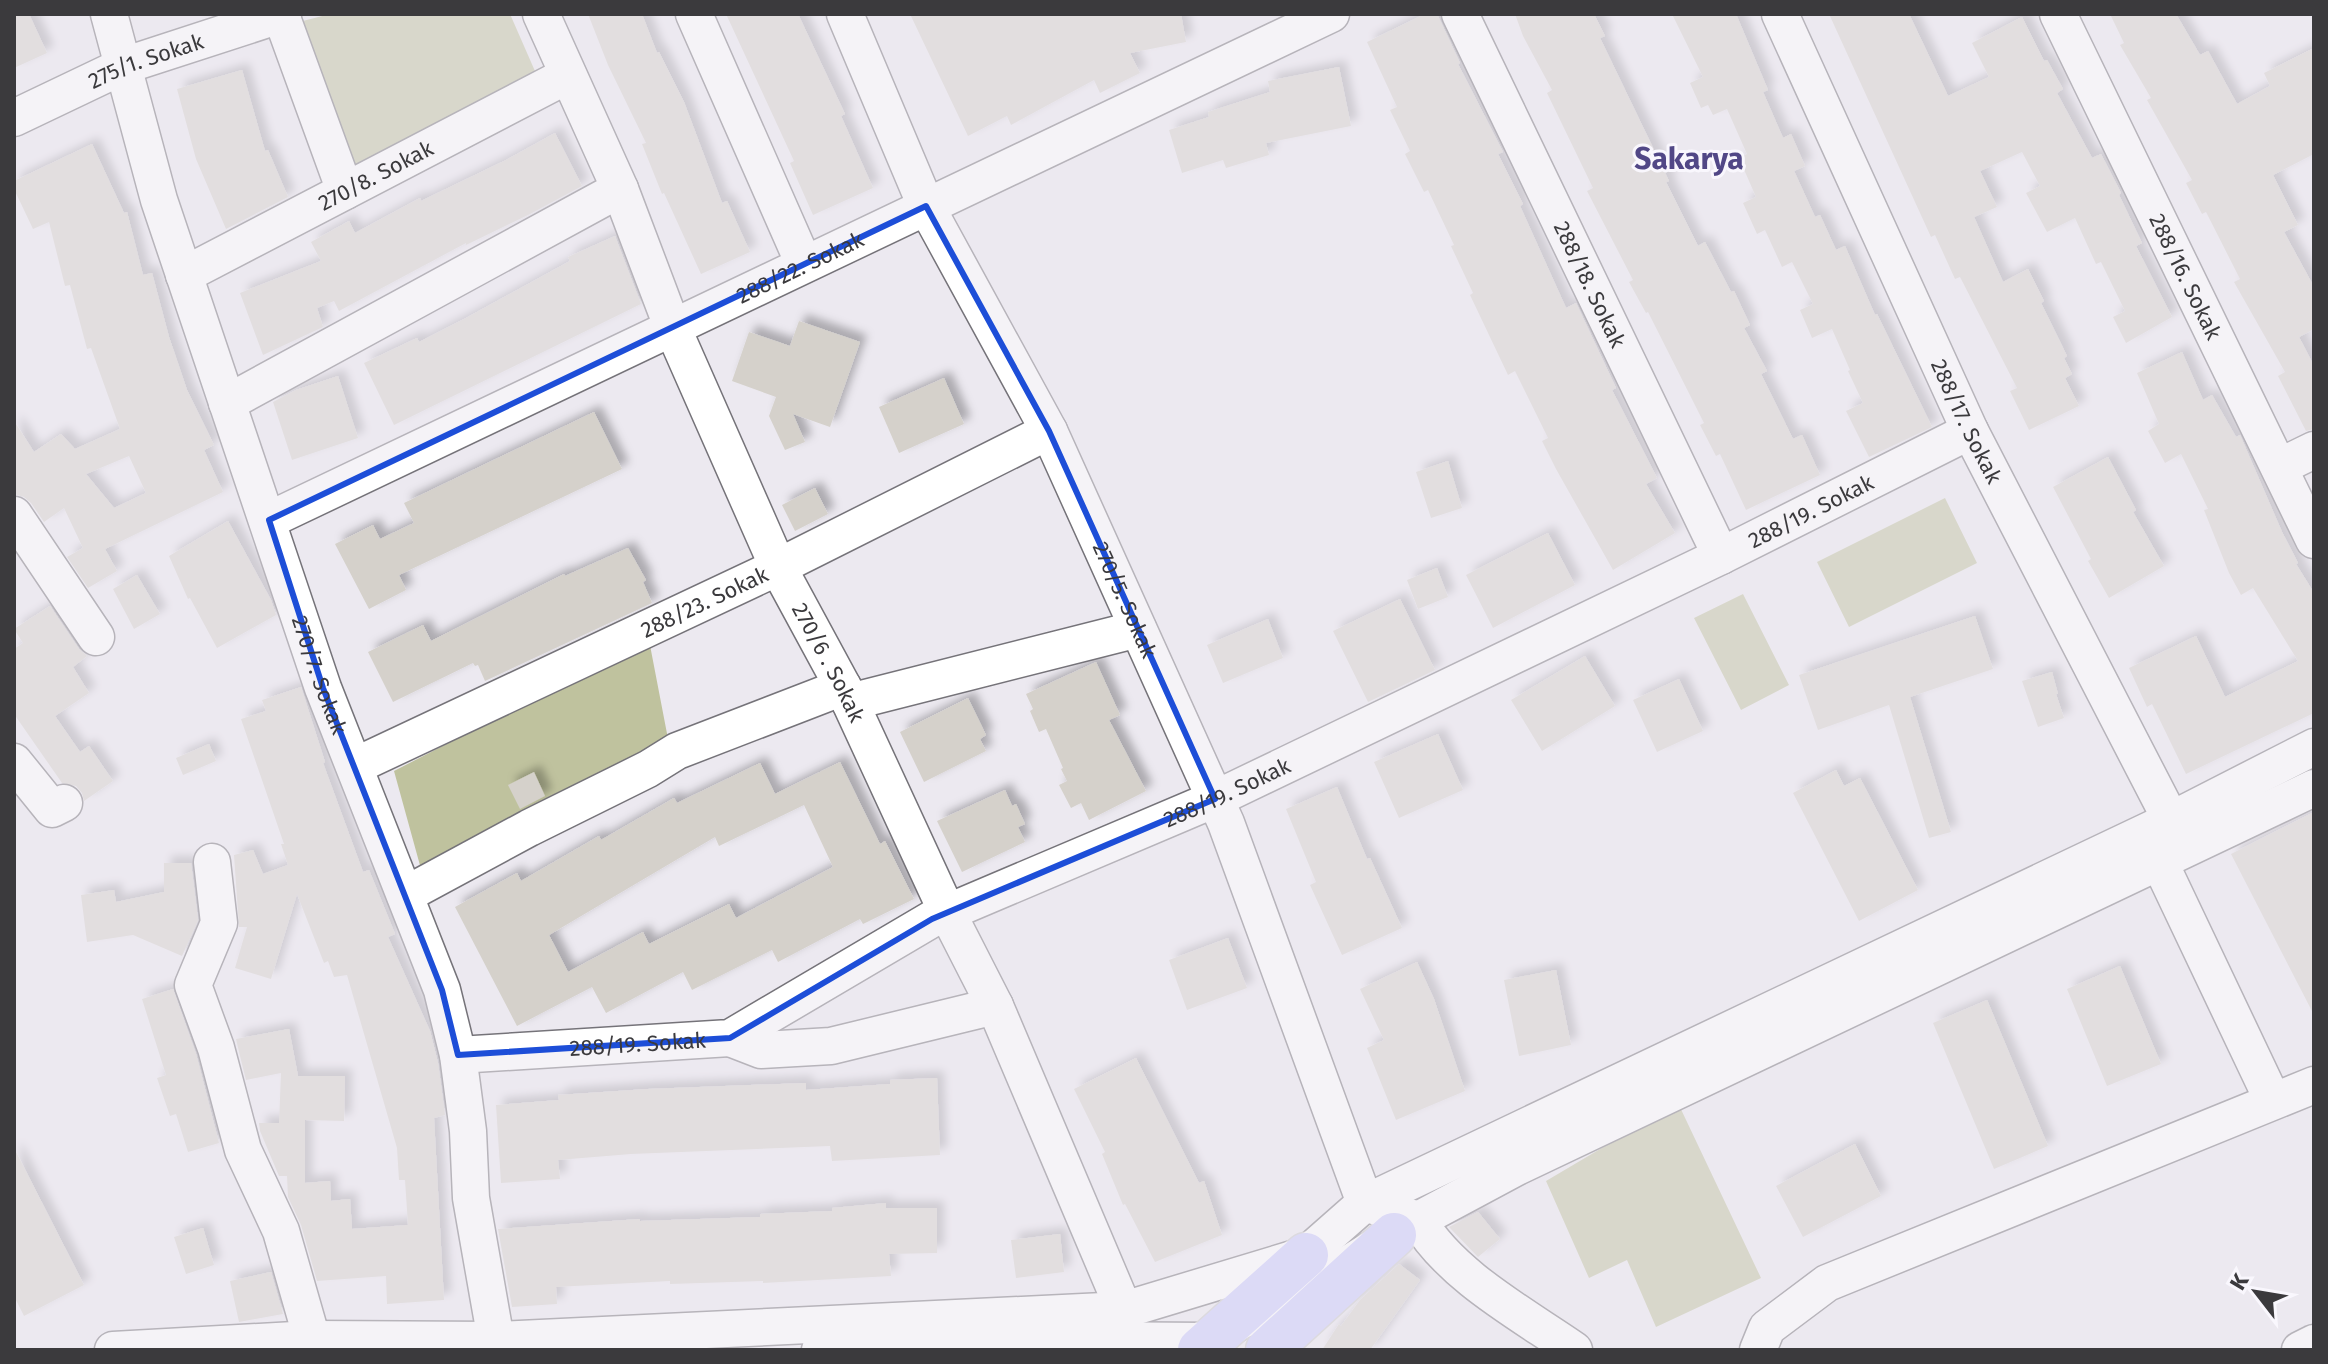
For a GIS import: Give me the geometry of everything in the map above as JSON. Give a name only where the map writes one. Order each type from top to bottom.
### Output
[{"type":"main road","points":[[1268,1350],[1406,1228]]},
{"type":"main road","points":[[1204,1346],[1306,1255]]},
{"type":"street","name":"270/7. Sokak","points":[[109,14],[159,200],[323,688],[442,990],[458,1055],[468,1131],[471,1198],[496,1340]]},
{"type":"street","name":"275/1. Sokak","points":[[14,118],[123,66],[282,14]]},
{"type":"street","points":[[282,14],[345,191]]},
{"type":"street","name":"270/6 . Sokak","points":[[541,14],[620,189],[673,329],[778,567],[847,695],[947,912],[995,1006],[1124,1310]]},
{"type":"street","points":[[694,14],[804,264]]},
{"type":"street","name":"270/5. Sokak","points":[[845,14],[926,206],[1049,431],[1215,799],[1365,1203]]},
{"type":"street","name":"288/22. Sokak","points":[[269,520],[1331,14]]},
{"type":"street","name":"288/18. Sokak","points":[[1460,14],[1721,556]]},
{"type":"street","name":"288/17. Sokak","points":[[1780,14],[1970,431],[2171,820]]},
{"type":"street","name":"288/16. Sokak","points":[[2058,14],[2314,540]]},
{"type":"street","name":"270/8. Sokak","points":[[184,275],[568,75]]},
{"type":"street","points":[[227,403],[620,189]]},
{"type":"street","name":"288/23. Sokak","points":[[355,766],[778,567],[1049,431]]},
{"type":"street","name":"288/19. Sokak","points":[[458,1055],[730,1038],[918,926],[1215,799],[1721,556],[1970,431]]},
{"type":"street","points":[[2279,467],[2314,450]]},
{"type":"street","points":[[14,515],[96,637]]},
{"type":"street","points":[[405,895],[677,751],[847,695],[1138,629]]},
{"type":"street","points":[[113,1350],[312,1339],[496,1340],[1124,1310],[1306,1255],[1365,1203],[2171,820],[2314,747]]},
{"type":"street","points":[[14,762],[52,809],[64,803]]},
{"type":"street","points":[[820,1350],[1073,1340],[1204,1346],[1240,1321],[1296,1297],[1406,1228],[1517,1167],[2314,788]]},
{"type":"street","points":[[2159,861],[2273,1101]]},
{"type":"street","points":[[212,862],[219,923],[193,985],[216,1048],[243,1150],[281,1231],[312,1339]]},
{"type":"street","points":[[730,1038],[761,1050],[831,1046],[995,1006]]},
{"type":"street","points":[[1758,1350],[1767,1328],[1827,1283],[2314,1085]]},
{"type":"street","points":[[1365,1203],[1431,1243],[1485,1289],[1574,1350]]},
{"type":"street","points":[[2300,1350],[2314,1343]]},
{"type":"highlighted area","points":[[926,206],[1049,431],[1215,799],[932,919],[730,1038],[458,1055],[442,990],[323,688],[269,520]]},
{"type":"green space","points":[[330,14],[510,14],[538,78],[350,168],[295,23]]},
{"type":"green space","points":[[1945,498],[1977,563],[1849,627],[1817,562]]},
{"type":"green space","points":[[1743,594],[1789,685],[1741,710],[1694,618]]},
{"type":"green space","points":[[649,640],[669,744],[421,869],[394,771]]},
{"type":"green space","points":[[1678,1103],[1761,1278],[1656,1327],[1627,1260],[1589,1278],[1546,1181]]},
{"type":"building","points":[[14,14],[29,14],[47,53],[14,68]]},
{"type":"building","points":[[588,14],[642,14],[657,53],[684,102],[722,203],[727,201],[750,252],[701,274],[662,194],[642,144],[646,143],[608,65]]},
{"type":"building","points":[[726,14],[798,14],[845,114],[841,116],[873,188],[813,215],[790,163],[794,161]]},
{"type":"building","points":[[910,14],[1181,14],[1186,42],[1130,53],[1140,73],[1100,93],[1094,80],[1011,125],[1007,116],[968,136]]},
{"type":"building","points":[[1425,14],[1437,14],[1458,64],[1503,152],[1498,154],[1523,204],[1520,206],[1566,308],[1576,303],[1616,388],[1612,390],[1657,478],[1646,484],[1675,533],[1613,570],[1542,441],[1548,438],[1515,371],[1508,375],[1470,295],[1473,293],[1451,246],[1454,245],[1428,190],[1424,192],[1405,154],[1410,151],[1390,110],[1397,107],[1367,42]]},
{"type":"building","points":[[1515,14],[1594,14],[1605,36],[1600,38],[1669,181],[1666,182],[1698,246],[1705,242],[1731,292],[1734,291],[1750,325],[1744,328],[1767,371],[1761,374],[1793,439],[1802,435],[1820,475],[1746,510],[1720,454],[1716,456],[1700,425],[1704,423],[1648,312],[1629,282],[1633,280],[1587,191],[1593,188],[1547,93],[1552,90],[1523,36]]},
{"type":"building","points":[[1672,14],[1736,14],[1768,90],[1763,92],[1783,138],[1791,134],[1805,166],[1794,171],[1815,217],[1820,215],[1836,250],[1845,246],[1875,315],[1932,427],[1869,457],[1846,411],[1863,403],[1832,329],[1812,338],[1800,310],[1813,304],[1792,262],[1782,267],[1765,230],[1757,234],[1743,203],[1756,197],[1739,158],[1747,154],[1727,109],[1713,115],[1708,105],[1701,108],[1690,83],[1703,77]]},
{"type":"building","points":[[1829,14],[1909,14],[1948,96],[1989,77],[1972,43],[2022,17],[2044,61],[2047,60],[2063,89],[2057,93],[2092,158],[2101,154],[2121,193],[2119,195],[2142,243],[2136,246],[2172,317],[2126,343],[2113,317],[2125,311],[2101,262],[2096,264],[2075,218],[2047,232],[2026,193],[2040,186],[2022,152],[1980,171],[1997,207],[1974,217],[2003,282],[2028,269],[2067,356],[2064,358],[2072,374],[2065,378],[2079,406],[2029,430],[2010,391],[2017,388],[1960,277],[1955,279],[1935,235],[1931,237]]},
{"type":"building","points":[[2110,14],[2176,14],[2200,55],[2208,51],[2237,104],[2270,86],[2264,73],[2314,48],[2314,154],[2273,175],[2298,225],[2284,232],[2314,287],[2314,329],[2299,337],[2314,366],[2314,429],[2306,431],[2278,376],[2285,372],[2234,282],[2240,279],[2206,212],[2202,214],[2186,183],[2192,180],[2147,100],[2151,98],[2120,45],[2124,43]]},
{"type":"building","points":[[1339,67],[1351,126],[1266,143],[1269,155],[1226,168],[1223,160],[1182,173],[1169,130],[1209,117],[1208,112],[1270,92],[1268,81]]},
{"type":"building","points":[[242,70],[265,151],[268,150],[288,197],[226,229],[196,159],[177,89]]},
{"type":"building","points":[[555,133],[582,186],[339,311],[334,301],[317,308],[323,327],[263,355],[240,293],[321,261],[311,242],[349,221],[355,233]]},
{"type":"building","points":[[92,144],[124,213],[127,212],[143,275],[152,273],[187,390],[214,445],[204,450],[223,492],[105,549],[117,571],[88,588],[67,557],[83,548],[64,508],[44,522],[31,503],[14,494],[14,421],[34,452],[61,434],[75,449],[120,429],[91,348],[87,349],[70,285],[65,286],[49,222],[33,229],[14,189],[14,181]],"holes":[[[129,456],[146,493],[114,508],[86,474]]]},
{"type":"building","points":[[615,236],[641,304],[394,425],[364,363],[417,338],[419,342],[570,261],[568,257]]},
{"type":"building","points":[[799,321],[860,342],[830,427],[793,414],[805,442],[785,450],[769,416],[776,397],[732,381],[749,332],[790,346]]},
{"type":"building","points":[[2182,352],[2203,400],[2212,395],[2236,437],[2240,435],[2296,564],[2314,593],[2314,713],[2186,774],[2152,704],[2147,707],[2129,668],[2196,636],[2225,697],[2298,661],[2253,588],[2241,595],[2204,510],[2208,509],[2181,454],[2165,463],[2148,431],[2159,424],[2137,373]]},
{"type":"building","points":[[338,376],[358,438],[292,460],[273,402],[296,390]]},
{"type":"building","points":[[944,378],[964,424],[899,453],[879,407]]},
{"type":"building","points":[[594,412],[622,469],[399,575],[406,590],[369,609],[335,544],[373,525],[380,539],[414,523],[404,503]]},
{"type":"building","points":[[2108,457],[2136,510],[2133,512],[2164,566],[2109,598],[2053,487]]},
{"type":"building","points":[[1448,461],[1462,508],[1431,518],[1416,472]]},
{"type":"building","points":[[815,488],[828,514],[795,531],[782,505]]},
{"type":"building","points":[[228,521],[276,615],[217,648],[188,599],[169,556]]},
{"type":"building","points":[[1548,533],[1575,585],[1493,628],[1466,575]]},
{"type":"building","points":[[628,548],[646,580],[643,582],[652,603],[485,681],[478,665],[473,663],[393,702],[368,652],[423,625],[431,641],[564,574]]},
{"type":"building","points":[[1437,568],[1448,597],[1418,609],[1407,580]]},
{"type":"building","points":[[137,575],[160,614],[134,629],[113,589]]},
{"type":"building","points":[[1400,599],[1435,670],[1368,702],[1333,631]]},
{"type":"building","points":[[50,606],[87,656],[73,667],[89,693],[55,716],[80,752],[89,746],[113,781],[84,801],[76,786],[62,783],[14,714],[14,649],[23,643],[14,629]]},
{"type":"building","points":[[1975,616],[1993,669],[1910,697],[1951,832],[1929,838],[1889,705],[1818,730],[1799,675]]},
{"type":"building","points":[[1268,619],[1283,658],[1223,683],[1207,645]]},
{"type":"building","points":[[1585,656],[1615,706],[1542,751],[1511,700]]},
{"type":"building","points":[[1096,662],[1120,715],[1109,720],[1146,791],[1089,820],[1081,803],[1071,808],[1059,785],[1067,781],[1063,768],[1046,729],[1039,732],[1026,694]]},
{"type":"building","points":[[2052,672],[2064,718],[2038,727],[2022,681]]},
{"type":"building","points":[[1679,679],[1703,731],[1657,752],[1633,700]]},
{"type":"building","points":[[301,687],[323,763],[363,872],[369,870],[395,934],[388,937],[430,1031],[438,1063],[445,1115],[434,1118],[444,1300],[387,1304],[386,1276],[317,1281],[301,1225],[288,1197],[287,1176],[279,1176],[260,1131],[259,1123],[279,1123],[281,1073],[246,1080],[236,1039],[289,1029],[298,1076],[345,1076],[344,1121],[305,1120],[305,1183],[330,1181],[331,1201],[350,1199],[352,1229],[408,1225],[405,1180],[399,1180],[397,1148],[347,975],[334,977],[328,961],[324,963],[297,894],[271,979],[235,968],[247,927],[239,927],[234,855],[253,850],[263,874],[288,865],[281,844],[284,844],[241,719],[266,711],[262,700]]},
{"type":"building","points":[[968,698],[986,735],[980,739],[986,751],[924,782],[900,732]]},
{"type":"building","points":[[1438,734],[1463,790],[1399,818],[1374,762]]},
{"type":"building","points":[[209,744],[216,761],[183,775],[176,758]]},
{"type":"building","points":[[840,762],[880,844],[885,841],[914,899],[863,924],[860,919],[778,962],[772,950],[692,990],[683,972],[606,1013],[592,987],[517,1026],[455,907],[517,873],[521,881],[674,798],[677,803],[760,763],[775,794]],"holes":[[[804,805],[833,867],[736,918],[729,904],[649,944],[643,932],[568,972],[549,935],[715,837],[719,846]]]},
{"type":"building","points":[[1836,770],[1844,786],[1860,778],[1918,890],[1859,921],[1793,793]]},
{"type":"building","points":[[534,772],[545,796],[520,809],[508,785]]},
{"type":"building","points":[[1337,787],[1367,859],[1370,858],[1402,928],[1342,955],[1310,885],[1316,882],[1286,809]]},
{"type":"building","points":[[1005,790],[1025,824],[1018,827],[1025,842],[962,872],[937,821]]},
{"type":"building","points":[[2314,812],[2314,1015],[2231,854]]},
{"type":"building","points":[[164,863],[191,863],[198,920],[182,956],[133,935],[87,942],[81,895],[114,890],[116,902],[164,892]]},
{"type":"building","points":[[1228,938],[1247,988],[1187,1010],[1169,960]]},
{"type":"building","points":[[1417,962],[1434,999],[1465,1091],[1396,1120],[1367,1048],[1384,1040],[1360,989]]},
{"type":"building","points":[[2120,966],[2161,1064],[2107,1086],[2067,989]]},
{"type":"building","points":[[1556,970],[1571,1045],[1519,1056],[1504,980]]},
{"type":"building","points":[[173,989],[196,1054],[219,1143],[188,1152],[176,1114],[170,1116],[157,1078],[166,1075],[142,999]]},
{"type":"building","points":[[1987,1000],[2048,1146],[1994,1169],[1933,1023]]},
{"type":"building","points":[[1136,1058],[1199,1183],[1204,1181],[1222,1235],[1155,1262],[1123,1205],[1102,1154],[1105,1152],[1074,1089]]},
{"type":"building","points":[[937,1078],[940,1155],[832,1161],[830,1146],[631,1154],[558,1160],[560,1179],[501,1183],[496,1105],[559,1100],[558,1095],[648,1089],[806,1083],[806,1090]]},
{"type":"building","points":[[1855,1144],[1881,1196],[1803,1237],[1776,1186]]},
{"type":"building","points":[[14,1148],[84,1285],[24,1316],[14,1296]]},
{"type":"building","points":[[886,1203],[886,1208],[937,1208],[937,1253],[889,1254],[891,1276],[763,1283],[670,1284],[670,1281],[556,1287],[557,1304],[512,1307],[498,1229],[640,1219],[760,1217],[760,1214],[832,1211],[832,1208]]},
{"type":"building","points":[[1478,1212],[1500,1239],[1478,1257],[1449,1227]]},
{"type":"building","points":[[203,1228],[214,1265],[186,1274],[174,1237]]},
{"type":"building","points":[[1060,1234],[1064,1272],[1016,1278],[1011,1240]]},
{"type":"building","points":[[1399,1264],[1420,1280],[1370,1350],[1322,1350],[1360,1300]]},
{"type":"building","points":[[271,1272],[283,1314],[239,1322],[230,1281]]},
{"type":"district","name":"Sakarya","points":[[1689,159]]}]
